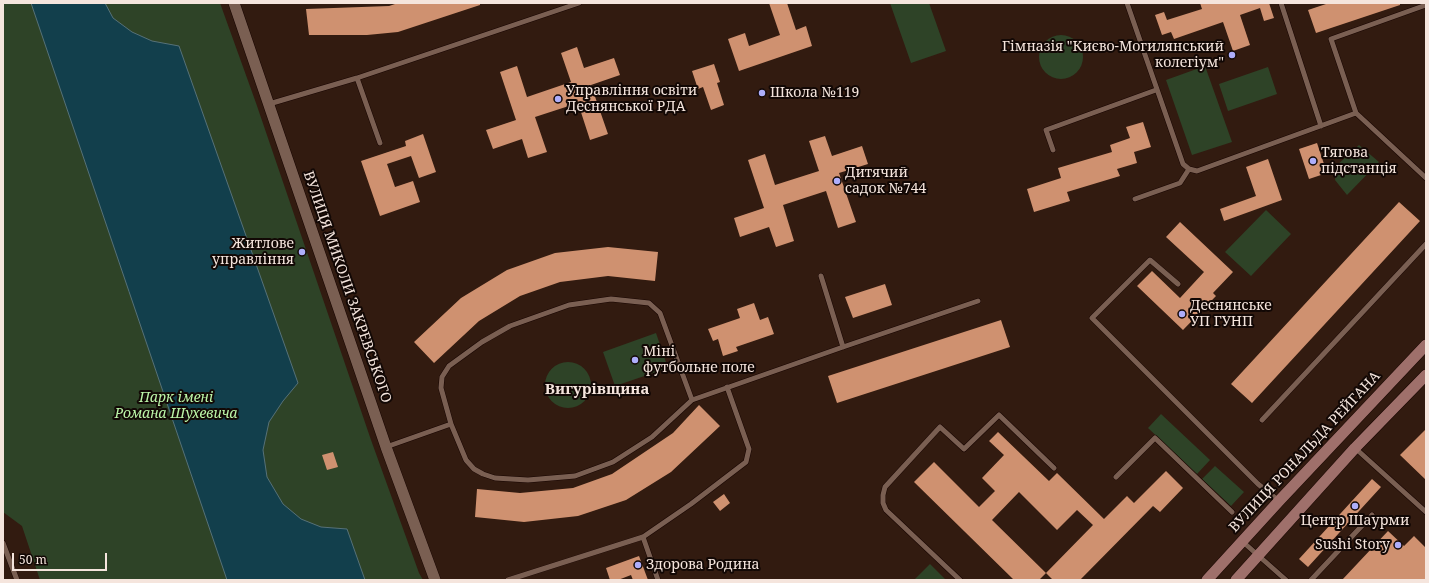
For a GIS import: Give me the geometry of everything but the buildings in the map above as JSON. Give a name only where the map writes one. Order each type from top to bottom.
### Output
[{"type":"main road","name":"ВУЛИЦЯ РОНАЛЬДА РЕЙГАНА","points":[[1207,580],[1243,542],[1278,501],[1426,345]]},
{"type":"main road","points":[[1236,580],[1355,448],[1426,375]]},
{"type":"street","name":"ВУЛИЦЯ МИКОЛИ ЗАКРЕВСЬКОГО","points":[[234,3],[386,447],[435,580]]},
{"type":"lane","points":[[269,104],[357,78],[579,3]]},
{"type":"lane","points":[[1127,3],[1183,164],[1190,169],[1197,171],[1356,114]]},
{"type":"lane","points":[[1281,3],[1321,126]]},
{"type":"lane","points":[[1426,5],[1331,39],[1356,114],[1426,178]]},
{"type":"lane","points":[[357,78],[380,143]]},
{"type":"lane","points":[[1053,150],[1046,130],[1156,90]]},
{"type":"lane","points":[[1135,199],[1180,183],[1190,169]]},
{"type":"lane","points":[[1262,420],[1426,244]]},
{"type":"lane","points":[[1178,284],[1150,260],[1092,318],[1258,484],[1278,501]]},
{"type":"lane","points":[[821,276],[843,347]]},
{"type":"lane","points":[[692,400],[660,313],[649,303],[611,299],[569,305],[510,326],[482,342],[449,366],[442,376],[441,388],[451,424],[466,460],[483,474],[495,478],[528,480],[575,476],[613,462],[652,437],[692,400],[978,302]]},
{"type":"lane","points":[[508,580],[643,537],[691,504],[746,462],[749,449],[727,387]]},
{"type":"lane","points":[[960,580],[886,510],[882,495],[885,487],[940,427],[964,449],[999,415],[1054,468]]},
{"type":"lane","points":[[386,447],[451,424]]},
{"type":"lane","points":[[1116,477],[1155,438],[1232,512]]},
{"type":"lane","points":[[1355,448],[1426,512]]},
{"type":"lane","points":[[1311,580],[1372,515]]},
{"type":"lane","points":[[643,537],[658,580]]},
{"type":"lane","points":[[1243,542],[1286,580]]},
{"type":"lane","points":[[3,543],[17,580]]},
{"type":"green space","name":"Парк імені Романа Шухевича","points":[[3,3],[220,3],[256,103],[371,440],[419,573],[423,580],[40,580],[22,526],[3,512]]},
{"type":"green space","points":[[890,3],[929,3],[946,51],[911,63]]},
{"type":"green space","points":[[1057,35],[1065,35],[1077,41],[1083,53],[1083,61],[1077,73],[1065,79],[1057,79],[1045,73],[1039,61],[1039,53],[1045,41]]},
{"type":"green space","points":[[1205,66],[1232,142],[1192,155],[1166,80]]},
{"type":"green space","points":[[1268,67],[1277,94],[1228,111],[1219,84]]},
{"type":"green space","points":[[1359,145],[1379,162],[1347,195],[1335,180],[1336,166]]},
{"type":"green space","points":[[1266,210],[1291,234],[1251,276],[1225,252]]},
{"type":"green space","name":"Міні футбольне поле","points":[[656,333],[668,368],[615,386],[603,352]]},
{"type":"green space","points":[[568,362],[581,366],[587,372],[591,385],[587,398],[581,404],[568,408],[555,404],[549,398],[545,385],[549,372],[555,366]]},
{"type":"green space","points":[[1161,414],[1210,460],[1197,474],[1148,428]]},
{"type":"green space","points":[[1215,466],[1244,492],[1231,506],[1202,479]]},
{"type":"green space","points":[[930,564],[946,580],[914,580]]},
{"type":"water","points":[[31,3],[105,3],[113,18],[132,32],[152,41],[179,46],[298,383],[283,401],[269,422],[263,450],[267,477],[283,504],[301,519],[321,527],[347,529],[365,580],[227,580]]},
{"type":"place","name":"Гімназія \"Києво-Могилянський колегіум\"","points":[[1232,55]]},
{"type":"place","name":"Школа №119","points":[[762,93]]},
{"type":"place","name":"Управління освіти Деснянської РДА","points":[[558,99]]},
{"type":"place","name":"Тягова пiдстанцiя","points":[[1313,161]]},
{"type":"place","name":"Дитячий садок №744","points":[[837,181]]},
{"type":"place","name":"Житлове управління","points":[[302,252]]},
{"type":"place","name":"Деснянське УП ГУНП","points":[[1182,314]]},
{"type":"place","name":"Міні футбольне поле","points":[[635,360]]},
{"type":"place","name":"Центр Шаурми","points":[[1355,506]]},
{"type":"place","name":"Sushi Story","points":[[1398,545]]},
{"type":"place","name":"Здорова Родина","points":[[638,565]]},
{"type":"district","name":"Вигурівщина","points":[[597,390]]}]
